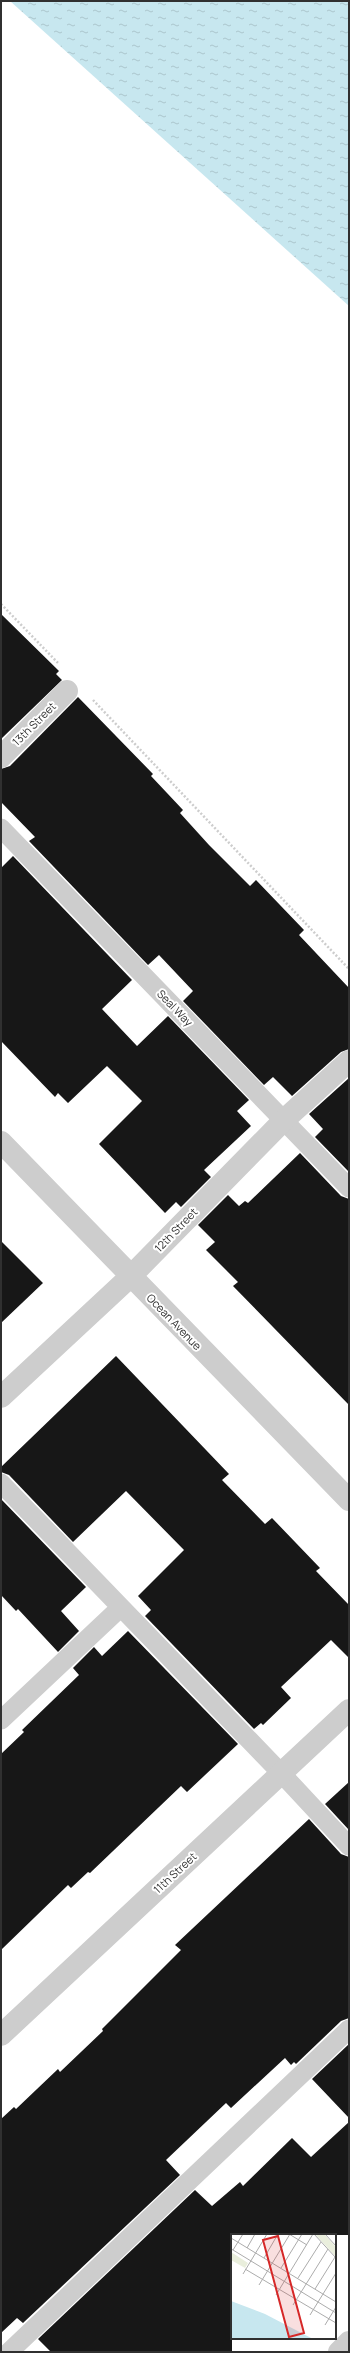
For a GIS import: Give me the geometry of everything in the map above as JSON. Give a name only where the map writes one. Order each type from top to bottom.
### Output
[{"type":"street","name":"13th Street","points":[[1,757],[77,693]]},
{"type":"street","name":"12th Street","points":[[1,1397],[130,1277],[284,1120],[349,1061]]},
{"type":"street","name":"Ocean Avenue","points":[[1,1142],[130,1277],[349,1500]]},
{"type":"street","name":"11th Street","points":[[1,2035],[349,1710]]},
{"type":"street","points":[[339,2352],[349,2342]]},
{"type":"lane","name":"Seal Way","points":[[1,828],[349,1188]]},
{"type":"lane","points":[[1,1483],[120,1608],[281,1773],[349,1846]]},
{"type":"lane","points":[[1,1720],[120,1608]]},
{"type":"lane","points":[[9,2352],[349,2029]]},
{"type":"path","points":[[1,604],[60,666]]},
{"type":"path","points":[[77,693],[349,969]]},
{"type":"water","points":[[10,1],[349,1],[349,306]]},
{"type":"building","points":[[1,614],[59,671],[56,674],[62,680],[1,739]]},
{"type":"building","points":[[78,697],[153,774],[151,776],[183,810],[180,813],[209,845],[250,886],[256,880],[304,930],[299,935],[349,988],[349,1049],[341,1052],[292,1096],[273,1077],[264,1085],[183,1001],[193,991],[159,955],[148,965],[29,841],[35,837],[1,802],[1,769],[10,766]]},
{"type":"building","points":[[13,856],[132,980],[102,1009],[137,1046],[168,1016],[249,1100],[237,1111],[251,1126],[204,1170],[211,1177],[181,1207],[176,1202],[165,1213],[99,1144],[142,1101],[107,1066],[68,1103],[58,1093],[55,1097],[1,1041],[1,868]]},
{"type":"building","points":[[349,1078],[349,1172],[315,1137],[323,1129],[309,1114]]},
{"type":"building","points":[[300,1153],[341,1196],[349,1199],[349,1405],[233,1286],[238,1282],[206,1250],[215,1242],[198,1225],[228,1195],[239,1206],[245,1201],[248,1203]]},
{"type":"building","points":[[1,1241],[43,1283],[1,1323]]},
{"type":"building","points":[[116,1356],[229,1474],[222,1480],[265,1524],[272,1518],[320,1568],[316,1571],[349,1605],[349,1658],[331,1640],[281,1687],[291,1698],[263,1725],[261,1723],[254,1729],[145,1616],[151,1610],[138,1596],[184,1550],[126,1491],[73,1542],[9,1475],[1,1472],[1,1467]]},
{"type":"building","points":[[1,1499],[86,1587],[61,1611],[79,1631],[58,1652],[18,1609],[16,1611],[1,1595]]},
{"type":"building","points":[[128,1631],[238,1744],[187,1792],[181,1786],[90,1873],[88,1872],[71,1888],[68,1885],[1,1950],[1,1754],[24,1732],[22,1730],[79,1675],[73,1668],[94,1647],[102,1656]]},
{"type":"building","points":[[349,1782],[349,1830],[325,1804]]},
{"type":"building","points":[[309,1819],[341,1854],[349,1857],[349,2018],[341,2021],[296,2064],[294,2062],[291,2065],[285,2058],[231,2108],[226,2103],[166,2160],[180,2175],[23,2323],[17,2318],[1,2333],[1,2119],[14,2107],[16,2109],[58,2069],[60,2072],[103,2031],[102,2029],[181,1950],[175,1945]]},
{"type":"building","points":[[349,2044],[349,2118],[312,2079]]},
{"type":"building","points":[[349,2122],[349,2235],[231,2234],[232,2352],[51,2352],[38,2339],[195,2190],[212,2206],[240,2182],[243,2186],[292,2138],[311,2157]]}]
